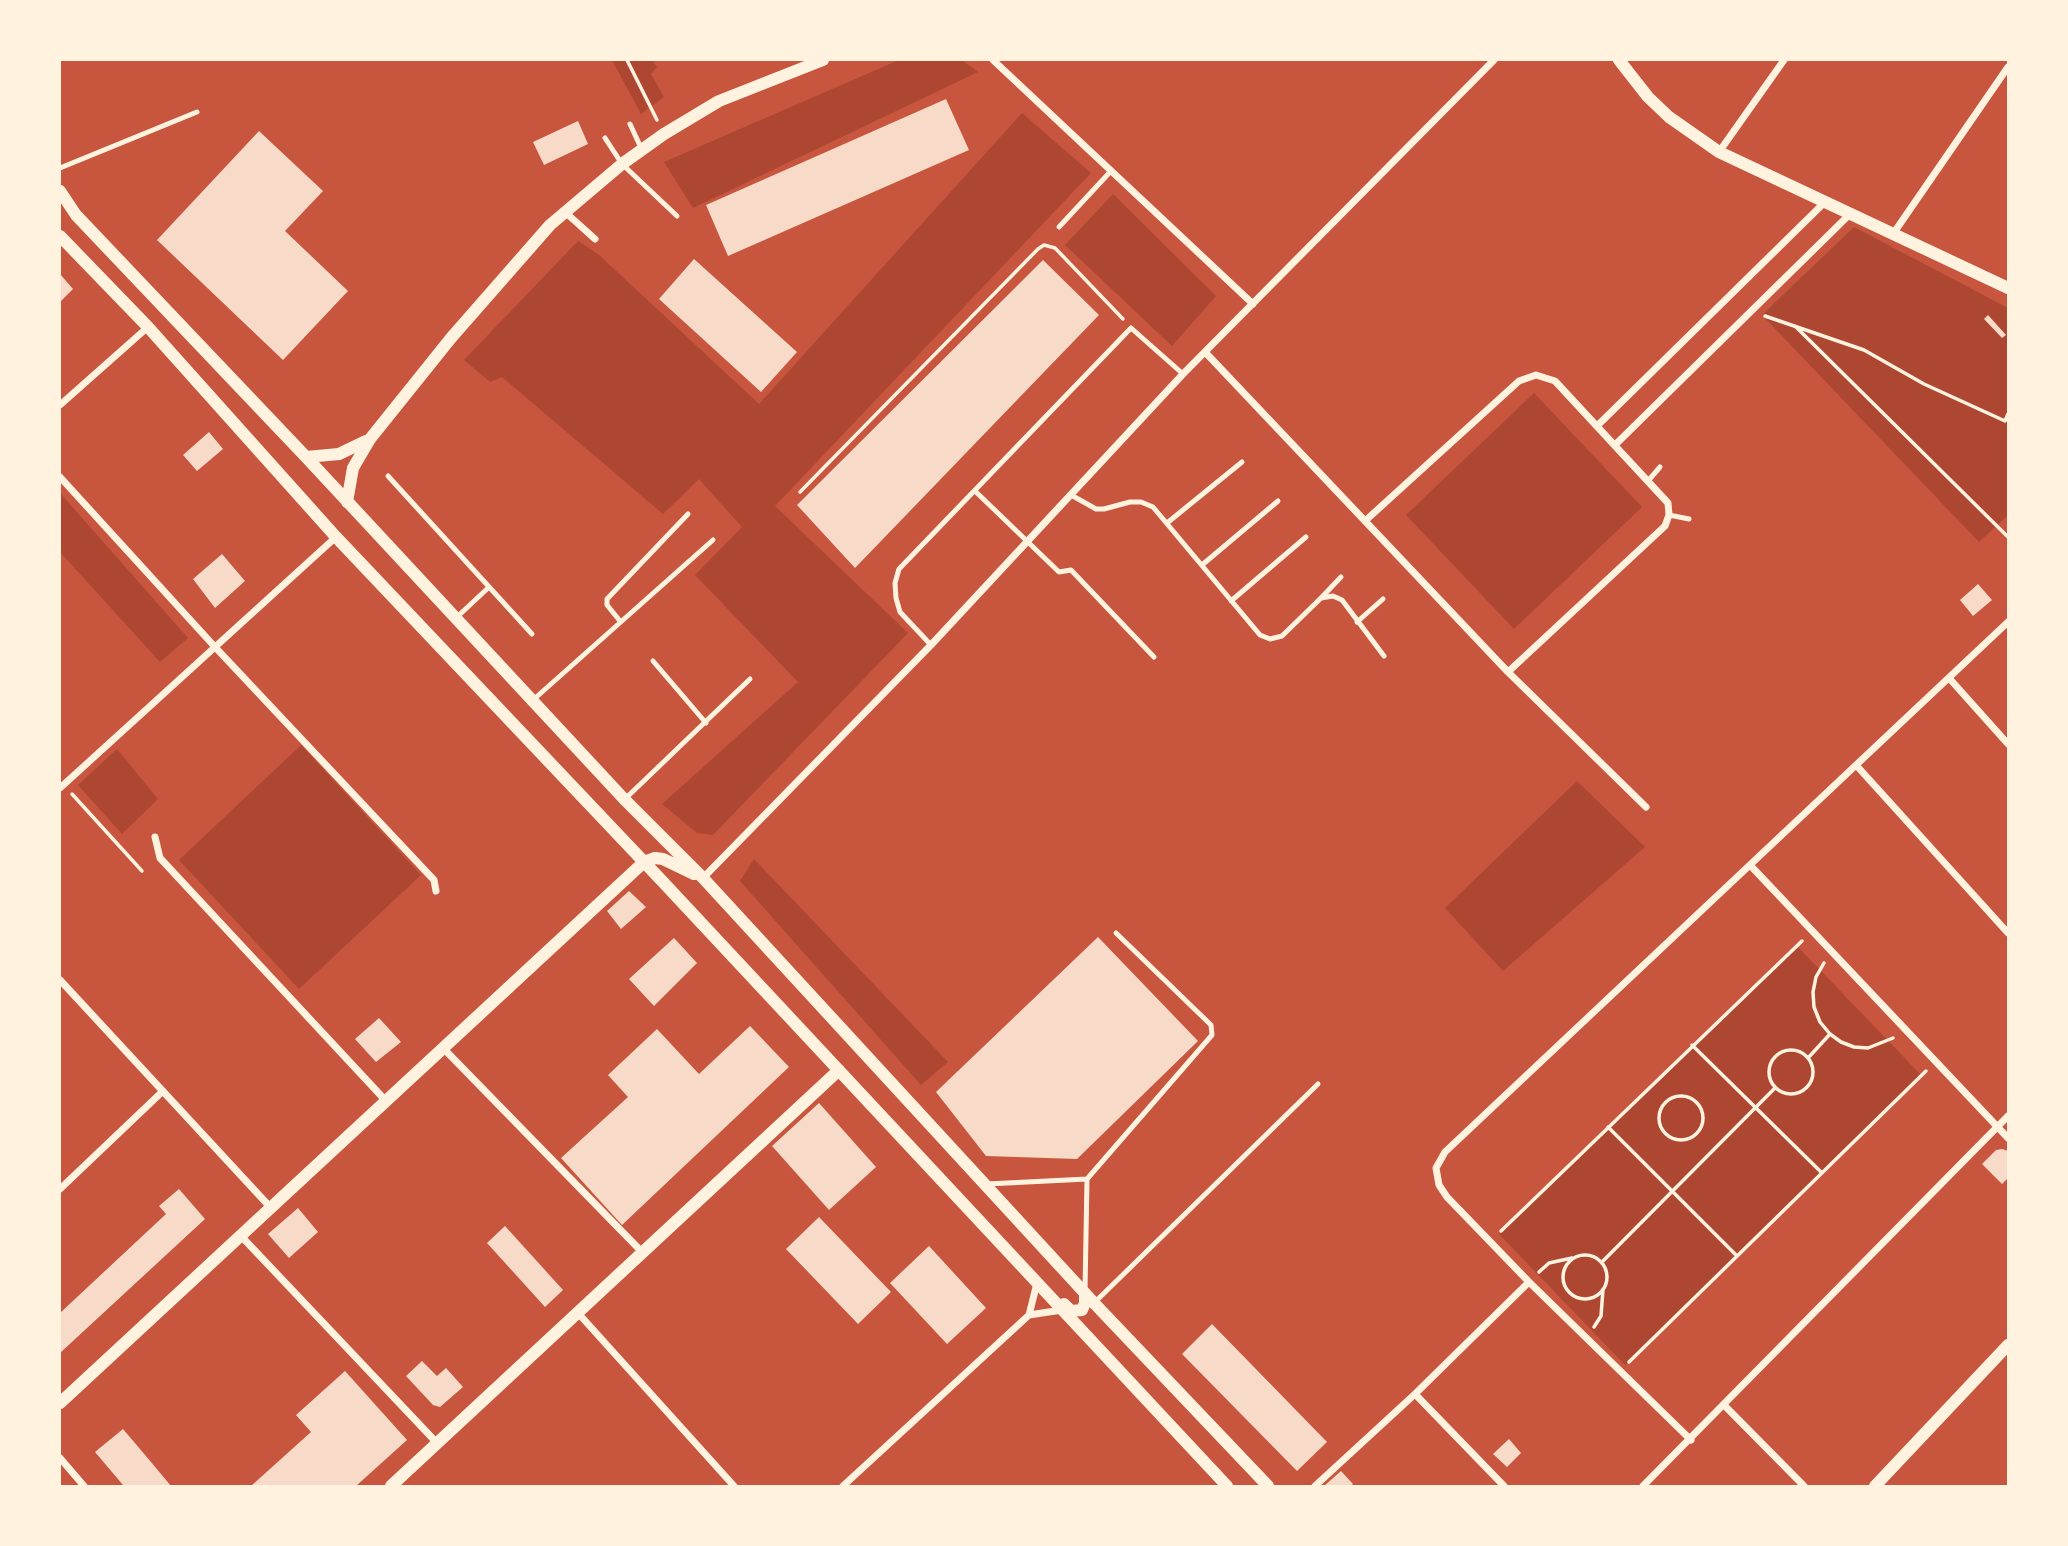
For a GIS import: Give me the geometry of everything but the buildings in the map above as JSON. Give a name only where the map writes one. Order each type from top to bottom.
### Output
[{"type":"street","points":[[347,502],[353,468],[370,439],[451,338],[550,225],[622,164],[664,134],[719,101],[822,60]]},
{"type":"street","points":[[993,60],[1253,304]]},
{"type":"street","points":[[703,878],[931,645],[1183,374],[1494,60]]},
{"type":"street","points":[[1619,60],[1648,97],[1670,117],[1719,152],[2008,288]]},
{"type":"street","points":[[1719,152],[1784,60]]},
{"type":"street","points":[[1893,234],[2008,67]]},
{"type":"street","points":[[60,191],[76,215],[306,457],[624,799],[703,878],[1094,1303],[1268,1486]]},
{"type":"street","points":[[1597,426],[1825,202]]},
{"type":"street","points":[[565,212],[595,239]]},
{"type":"street","points":[[60,213],[76,215]]},
{"type":"street","points":[[1615,445],[1850,214]]},
{"type":"street","points":[[60,236],[148,327],[336,537],[1227,1486]]},
{"type":"street","points":[[60,405],[148,327]]},
{"type":"street","points":[[1205,352],[1507,672],[1646,807]]},
{"type":"street","points":[[1365,521],[1519,381],[1536,375],[1555,381],[1668,503],[1669,515],[1665,526],[1507,672]]},
{"type":"street","points":[[306,457],[339,454],[370,439]]},
{"type":"street","points":[[60,477],[433,880],[436,891]]},
{"type":"street","points":[[61,786],[336,537]]},
{"type":"street","points":[[1690,1440],[1528,1282],[1447,1197],[1440,1185],[1436,1168],[1445,1152],[2008,621]]},
{"type":"street","points":[[1949,678],[2008,744]]},
{"type":"street","points":[[1856,765],[2008,933]]},
{"type":"street","points":[[155,837],[160,858],[386,1101]]},
{"type":"street","points":[[60,1403],[643,862],[655,858],[663,859],[703,878]]},
{"type":"street","points":[[1750,865],[2008,1138]]},
{"type":"street","points":[[60,980],[271,1208]]},
{"type":"street","points":[[444,1049],[643,1253]]},
{"type":"street","points":[[391,1486],[839,1070]]},
{"type":"street","points":[[60,1189],[163,1091]]},
{"type":"street","points":[[1643,1486],[1725,1406],[2008,1116]]},
{"type":"street","points":[[241,1236],[438,1443]]},
{"type":"street","points":[[1315,1486],[1415,1394],[1528,1282]]},
{"type":"street","points":[[1037,1283],[1044,1284],[1075,1312],[1084,1307],[1085,1293]]},
{"type":"street","points":[[843,1486],[1029,1315],[1037,1283]]},
{"type":"street","points":[[1029,1315],[1062,1310]]},
{"type":"street","points":[[578,1313],[734,1486]]},
{"type":"street","points":[[1875,1486],[2008,1345]]},
{"type":"street","points":[[1415,1394],[1504,1486]]},
{"type":"street","points":[[1725,1406],[1804,1486]]},
{"type":"street","points":[[60,1458],[84,1486]]},
{"type":"lane","points":[[60,168],[197,112]]},
{"type":"lane","points":[[630,124],[642,150]]},
{"type":"lane","points":[[605,138],[622,164],[677,216]]},
{"type":"lane","points":[[1059,227],[1111,171]]},
{"type":"lane","points":[[931,645],[901,612],[896,598],[900,569],[1131,328],[1183,374]]},
{"type":"lane","points":[[1167,523],[1242,463]]},
{"type":"lane","points":[[1648,481],[1660,467]]},
{"type":"lane","points":[[388,475],[532,634]]},
{"type":"lane","points":[[975,492],[1059,572],[1071,570],[1154,657]]},
{"type":"lane","points":[[1071,495],[1096,509],[1141,502],[1153,507],[1260,635],[1270,639],[1282,636],[1341,577]]},
{"type":"lane","points":[[1202,565],[1278,501]]},
{"type":"lane","points":[[620,621],[607,605],[607,599],[688,514]]},
{"type":"lane","points":[[1669,515],[1689,519]]},
{"type":"lane","points":[[1231,601],[1306,537]]},
{"type":"lane","points":[[533,700],[713,540]]},
{"type":"lane","points":[[456,618],[488,588]]},
{"type":"lane","points":[[1321,598],[1333,596],[1342,600],[1384,656]]},
{"type":"lane","points":[[1357,622],[1383,599]]},
{"type":"lane","points":[[653,661],[706,723]]},
{"type":"lane","points":[[624,799],[750,679]]},
{"type":"lane","points":[[1085,1293],[1087,1179],[1213,1031],[1211,1025],[1116,933]]},
{"type":"lane","points":[[1094,1303],[1318,1084]]},
{"type":"lane","points":[[984,1184],[1087,1179]]},
{"type":"path","points":[[627,60],[664,134]]},
{"type":"path","points":[[800,492],[1038,248],[1055,248],[1131,328]]},
{"type":"path","points":[[1750,312],[1864,350],[1924,384],[2005,421],[2008,414]]},
{"type":"path","points":[[1795,326],[2008,537]]},
{"type":"path","points":[[61,786],[142,871]]},
{"type":"path","points":[[1501,1231],[1802,941]]},
{"type":"path","points":[[1824,963],[1816,977],[1814,1007],[1820,1022],[1830,1034],[1854,1047],[1868,1048],[1893,1038]]},
{"type":"path","points":[[1808,1058],[1830,1034]]},
{"type":"path","points":[[1692,1045],[1821,1172]]},
{"type":"path","points":[[1787,1051],[1802,1053],[1808,1058],[1813,1071],[1812,1079],[1804,1090],[1789,1095],[1775,1088],[1769,1072],[1774,1058],[1787,1051]]},
{"type":"path","points":[[1619,1371],[1936,1062]]},
{"type":"path","points":[[1602,1262],[1775,1088]]},
{"type":"path","points":[[1685,1096],[1698,1103],[1702,1109],[1703,1124],[1699,1131],[1688,1139],[1672,1138],[1661,1126],[1661,1110],[1670,1098],[1685,1096]]},
{"type":"path","points":[[1608,1126],[1736,1255]]},
{"type":"path","points":[[1539,1272],[1549,1263],[1574,1257],[1589,1255],[1602,1262],[1607,1275],[1601,1316],[1594,1327]]},
{"type":"path","points":[[1574,1257],[1564,1269],[1563,1277],[1569,1292],[1583,1299],[1592,1298],[1603,1289]]},
{"type":"shaded area","points":[[612,60],[652,60],[657,67],[651,74],[664,97],[641,114]]},
{"type":"shaded area","points":[[899,60],[962,60],[978,72],[693,208],[664,162]]},
{"type":"shaded area","points":[[1022,113],[1091,173],[775,506],[908,633],[713,835],[697,833],[662,804],[798,682],[695,575],[742,527],[699,479],[663,514],[502,377],[490,382],[464,360],[578,241],[598,254],[759,404]]},
{"type":"shaded area","points":[[1113,194],[1216,296],[1172,346],[1065,245]]},
{"type":"shaded area","points":[[1854,227],[2008,308],[2008,515],[1979,542],[1762,315]]},
{"type":"shaded area","points":[[1534,393],[1642,507],[1514,629],[1406,515]]},
{"type":"shaded area","points":[[60,493],[188,638],[160,662],[60,552]]},
{"type":"shaded area","points":[[301,745],[421,875],[299,989],[179,860]]},
{"type":"shaded area","points":[[117,749],[158,799],[122,834],[78,785]]},
{"type":"shaded area","points":[[1577,781],[1645,847],[1503,971],[1445,908]]},
{"type":"shaded area","points":[[754,859],[948,1062],[921,1085],[740,881]]},
{"type":"shaded area","points":[[1796,945],[1922,1076],[1625,1365],[1499,1234]]}]
